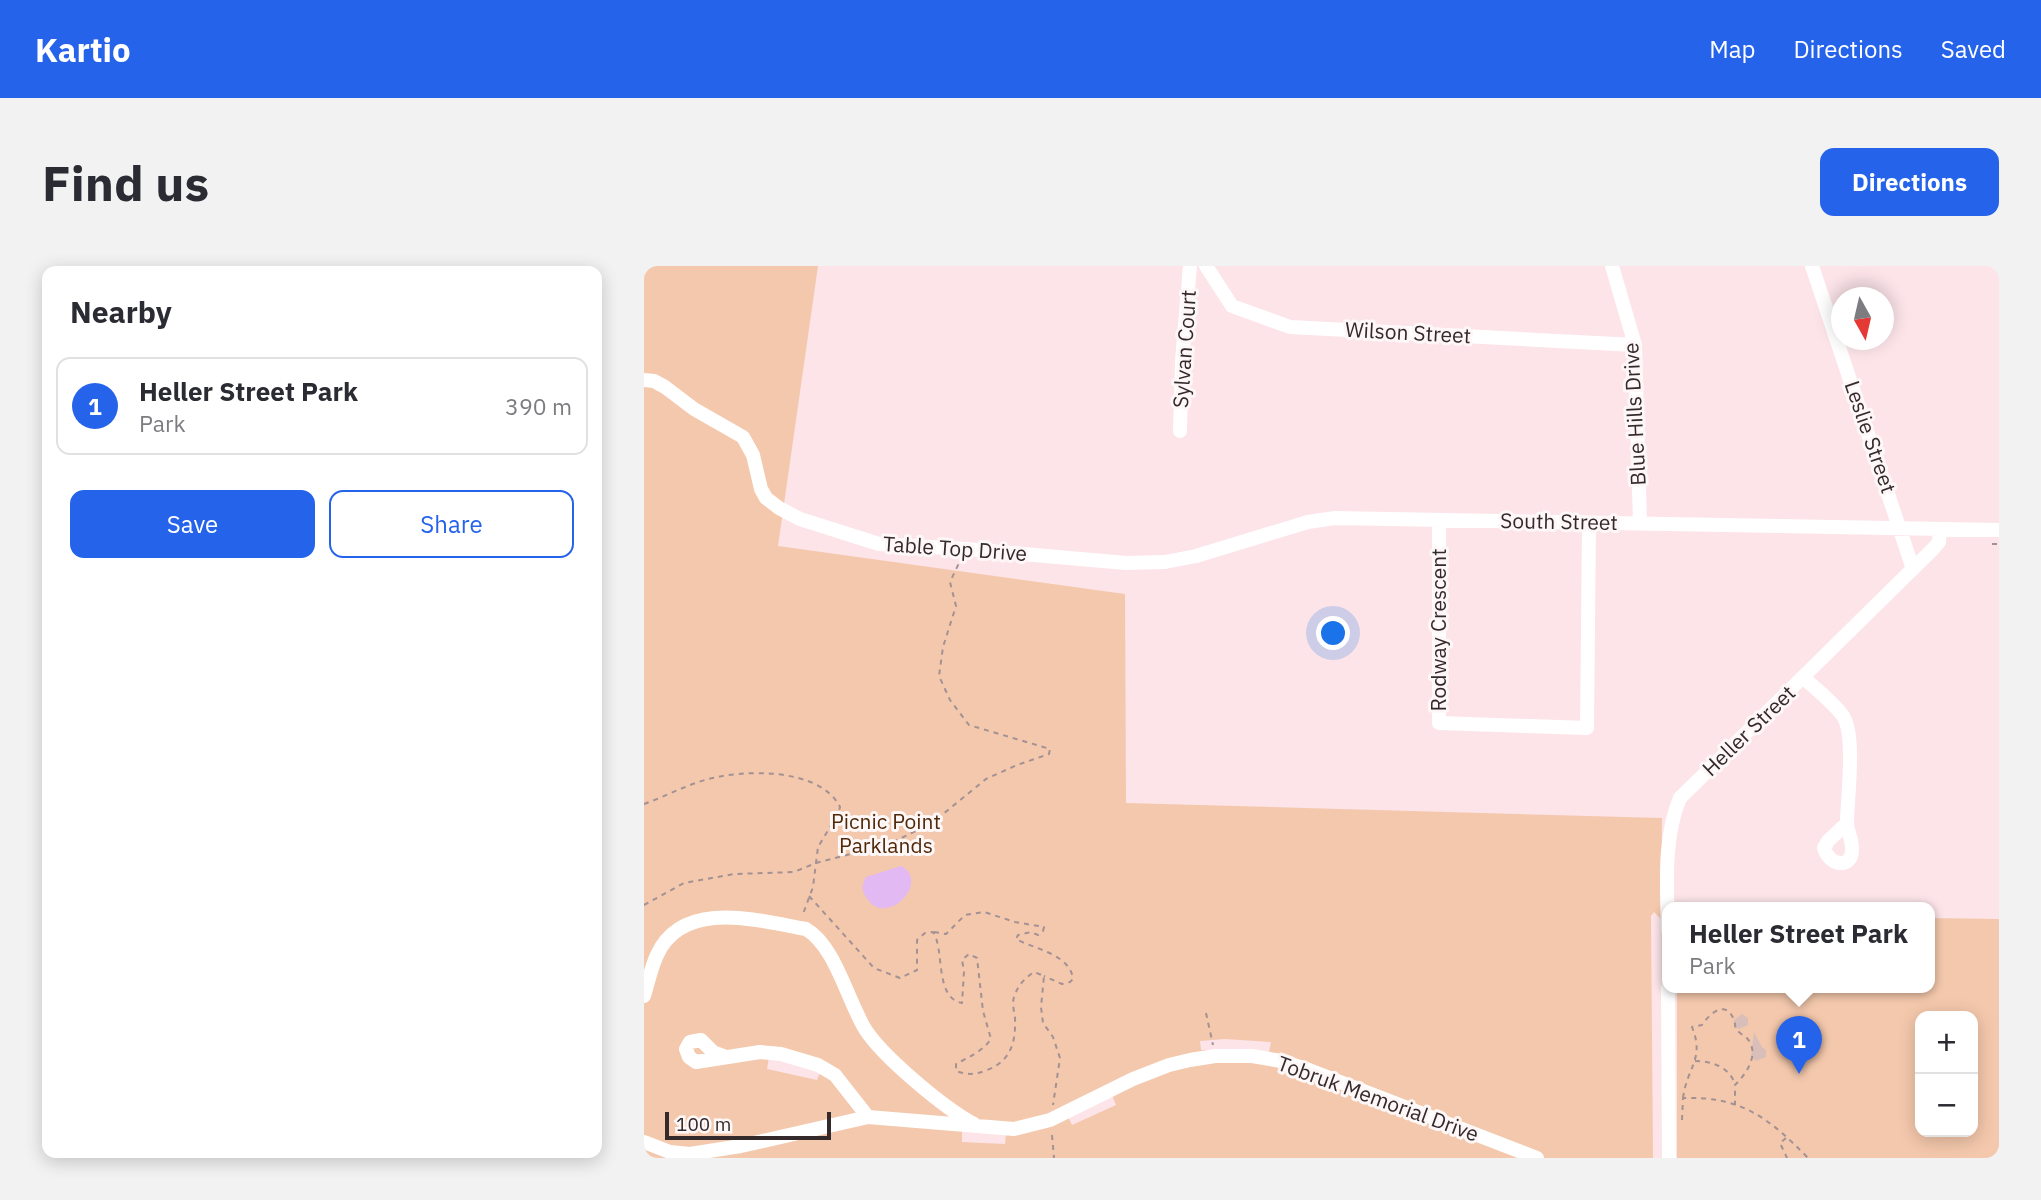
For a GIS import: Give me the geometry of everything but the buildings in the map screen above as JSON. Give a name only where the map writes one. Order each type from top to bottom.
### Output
[{"type":"street","name":"Sylvan Court","points":[[1180,431],[1182,360],[1190,266]]},
{"type":"street","name":"Wilson Street","points":[[1206,266],[1232,306],[1290,327],[1635,345]]},
{"type":"street","name":"Blue Hills Drive","points":[[1612,266],[1635,345],[1640,523]]},
{"type":"street","name":"Leslie Street","points":[[1812,266],[1900,529]]},
{"type":"street","name":"Table Top Drive","points":[[644,380],[654,381],[665,387],[694,409],[743,437],[754,455],[761,489],[766,498],[800,519],[879,544],[1126,563]]},
{"type":"street","name":"South Street","points":[[1126,563],[1165,562],[1196,556],[1308,522],[1335,518],[1999,530]]},
{"type":"street","name":"Rodway Crescent","points":[[1439,521],[1439,723],[1587,728],[1589,524]]},
{"type":"street","points":[[1900,529],[1913,569]]},
{"type":"street","name":"Heller Street","points":[[1668,902],[1669,835],[1672,816],[1680,798],[1913,569],[1939,542],[1940,529]]},
{"type":"street","points":[[1804,678],[1844,717],[1849,733],[1847,823]]},
{"type":"street","points":[[644,996],[658,954],[669,938],[688,925],[705,919],[726,917],[806,929]]},
{"type":"street","name":"Tobruk Memorial Drive","points":[[806,929],[817,935],[828,950],[866,1029],[879,1047],[957,1115],[978,1126]]},
{"type":"street","points":[[1668,993],[1670,1158]]},
{"type":"street","points":[[726,1057],[760,1052],[781,1054],[818,1065],[835,1075],[868,1117]]},
{"type":"street","name":"Tobruk Memorial Drive","points":[[644,1143],[670,1152],[690,1154],[741,1146],[868,1117],[1014,1129],[1049,1120],[1133,1079],[1169,1065],[1214,1056],[1252,1056],[1281,1061],[1537,1158]]},
{"type":"path","points":[[1992,544],[1999,544]]},
{"type":"path","points":[[644,905],[684,883],[734,874],[794,872],[816,863],[889,844],[932,823],[985,779],[1049,754],[1050,749],[969,725],[950,700],[939,676],[943,647],[956,606],[950,582],[966,549]]},
{"type":"path","points":[[644,804],[702,781],[739,773],[804,778],[835,798],[840,807],[818,847],[813,887],[803,912],[806,929]]},
{"type":"path","points":[[810,896],[874,968],[900,978],[917,970],[918,940],[925,933],[933,932],[946,934],[965,915],[984,912],[1015,922],[1044,927],[1038,935],[1031,932],[1018,935],[1016,939],[1059,958],[1070,968],[1073,979],[1062,984],[1034,972],[1023,980],[1013,1000],[1015,1038],[1010,1054],[996,1067],[967,1075],[956,1071],[957,1063],[987,1045],[991,1039],[990,1031],[983,1010],[976,958],[969,954],[962,960],[962,1003],[954,1001],[948,995],[941,972],[937,938],[933,932]]},
{"type":"path","points":[[1044,976],[1041,1007],[1043,1023],[1053,1037],[1060,1058],[1057,1088],[1049,1120],[1054,1158]]},
{"type":"path","points":[[1682,1124],[1685,1084],[1698,1056],[1696,1034],[1692,1027],[1702,1025],[1713,1011],[1728,1012],[1734,1018],[1736,1029],[1746,1038],[1752,1050],[1748,1069],[1735,1085]]},
{"type":"path","points":[[1206,1013],[1214,1056]]},
{"type":"path","points":[[1695,1061],[1723,1068],[1735,1085],[1735,1105]]},
{"type":"path","points":[[1683,1098],[1719,1100],[1756,1112],[1788,1137],[1808,1158]]},
{"type":"path","points":[[1787,1158],[1780,1143],[1788,1137]]},
{"type":"green space","name":"Picnic Point Parklands","points":[[644,266],[818,266],[778,546],[1125,594],[1126,803],[1662,818],[1661,919],[1654,912],[1651,916],[1653,1158],[644,1158]],"holes":[[[1225,1039],[1271,1042],[1269,1052],[1250,1049],[1201,1050],[1200,1041]],[[769,1057],[821,1070],[817,1080],[767,1069]],[[1112,1095],[1116,1105],[1072,1125],[1068,1117]],[[962,1130],[1006,1134],[1005,1144],[962,1142]]]},
{"type":"green space","points":[[1935,918],[1999,919],[1999,1158],[1677,1158],[1677,993],[1935,993]]},
{"type":"shaded area","points":[[901,866],[909,873],[909,892],[894,906],[874,906],[863,892],[866,877]]},
{"type":"place","name":"Heller Street Park","points":[[1799,1074]]}]
